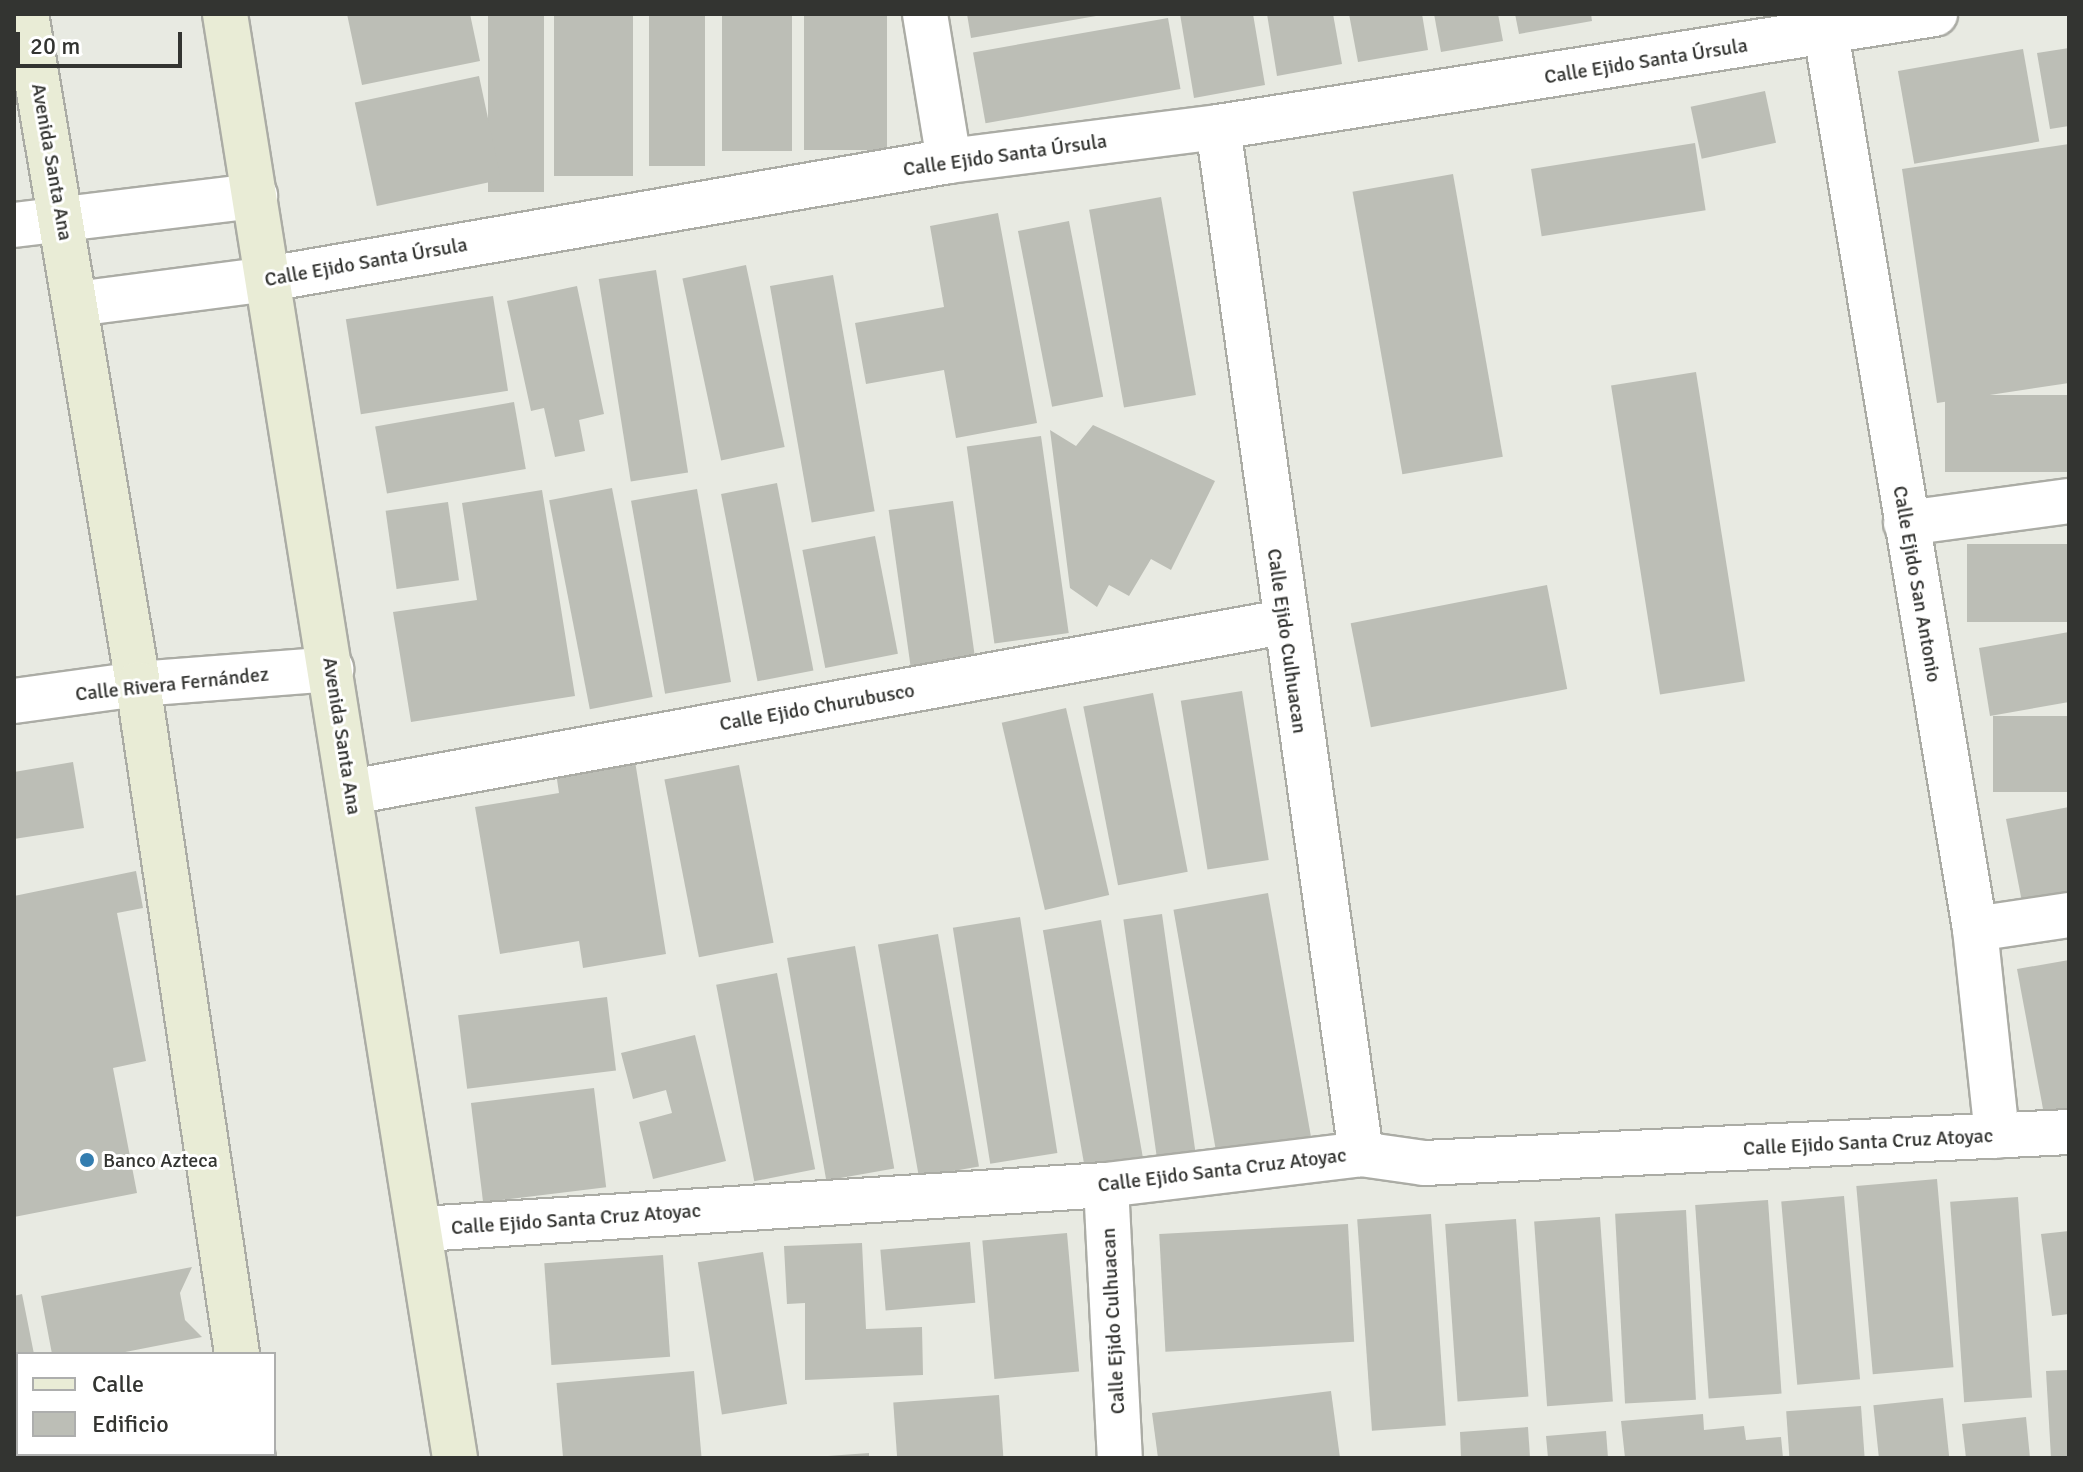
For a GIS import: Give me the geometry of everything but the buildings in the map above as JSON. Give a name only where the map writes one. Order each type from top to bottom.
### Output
[{"type":"main road","name":"Avenida Santa Ana","points":[[26,14],[138,684],[237,1352]]},
{"type":"main road","name":"Avenida Santa Ana","points":[[225,14],[423,1229],[455,1458]]},
{"type":"street","points":[[925,14],[949,161]]},
{"type":"street","name":"Calle Ejido Santa Úrsula","points":[[76,304],[268,279],[949,161],[1218,127],[1935,14]]},
{"type":"street","name":"Calle Ejido San Antonio","points":[[1826,33],[1975,929],[1997,1136]]},
{"type":"street","name":"Calle Ejido Culhuacan","points":[[1218,127],[1283,622],[1361,1154]]},
{"type":"street","points":[[14,225],[255,196]]},
{"type":"street","points":[[1906,523],[2069,501]]},
{"type":"street","name":"Calle Ejido Churubusco","points":[[351,792],[1283,622]]},
{"type":"street","name":"Calle Rivera Fernández","points":[[14,701],[138,684],[331,669]]},
{"type":"street","points":[[1975,929],[2069,915]]},
{"type":"street","name":"Calle Ejido Santa Cruz Atoyac","points":[[423,1229],[1106,1185],[1361,1154],[1424,1163],[2069,1132]]},
{"type":"street","name":"Calle Ejido Culhuacan","points":[[1106,1185],[1120,1458]]},
{"type":"place","name":"Banco Azteca","points":[[87,1160]]}]
